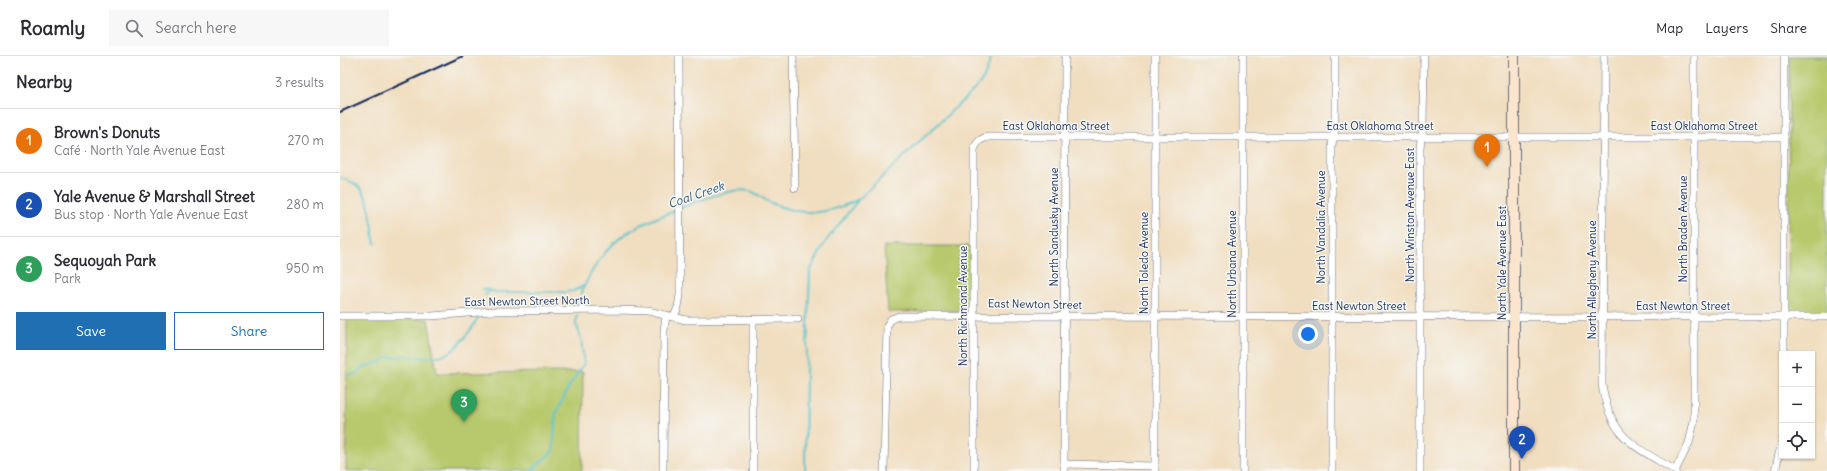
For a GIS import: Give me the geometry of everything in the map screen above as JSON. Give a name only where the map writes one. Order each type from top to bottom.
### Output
[{"type":"main road","name":"North Yale Avenue East","points":[[1514,56],[1514,471]]},
{"type":"street","points":[[674,317],[680,299],[679,56]]},
{"type":"street","points":[[793,56],[795,188]]},
{"type":"street","name":"North Sandusky Avenue","points":[[1064,467],[1065,56]]},
{"type":"street","name":"North Toledo Avenue","points":[[1155,56],[1155,468]]},
{"type":"street","name":"North Urbana Avenue","points":[[1243,56],[1243,471]]},
{"type":"street","name":"North Vandalia Avenue","points":[[1332,471],[1333,137],[1335,56]]},
{"type":"street","name":"North Winston Avenue East","points":[[1420,471],[1420,147],[1422,137],[1424,56]]},
{"type":"street","name":"North Allegheny Avenue","points":[[1604,56],[1602,384],[1607,410],[1614,424],[1628,442],[1675,471]]},
{"type":"street","name":"North Braden Avenue","points":[[1675,471],[1689,443],[1693,427],[1694,56]]},
{"type":"street","points":[[1784,56],[1784,351]]},
{"type":"street","name":"East Oklahoma Street","points":[[977,142],[988,137],[1784,137]]},
{"type":"street","name":"North Richmond Avenue","points":[[974,471],[974,151],[977,142]]},
{"type":"street","name":"East Newton Street North","points":[[340,316],[432,316],[492,311],[618,310],[648,311],[666,315]]},
{"type":"street","points":[[662,471],[664,331],[666,315],[686,320],[798,319]]},
{"type":"street","name":"East Newton Street","points":[[884,471],[887,326],[891,318],[899,316],[1827,317]]},
{"type":"street","points":[[753,320],[753,471]]},
{"type":"street","points":[[1775,471],[1779,454]]},
{"type":"street","points":[[1064,467],[1155,468]]},
{"type":"green space","points":[[1789,56],[1827,56],[1827,313],[1794,313],[1788,309]]},
{"type":"green space","points":[[884,246],[971,246],[970,311],[888,312]]},
{"type":"green space","points":[[347,319],[428,319],[437,373],[583,372],[582,471],[346,471]]},
{"type":"waterway","name":"Coal Creek","points":[[805,471],[806,374],[810,271],[826,241],[859,199],[975,89],[984,78],[992,56]]},
{"type":"waterway","points":[[340,178],[356,185],[366,196],[373,229],[373,237],[376,244]]},
{"type":"waterway","name":"Coal Creek","points":[[681,208],[715,195],[743,190],[753,192],[768,202],[783,208],[805,212],[826,211],[859,199]]},
{"type":"waterway","name":"Coal Creek","points":[[578,307],[590,274],[613,244],[622,236],[637,227],[677,210]]},
{"type":"waterway","points":[[483,289],[497,292],[565,292],[573,291],[584,286]]},
{"type":"waterway","points":[[485,295],[490,291]]},
{"type":"waterway","name":"Coal Creek","points":[[531,471],[553,451],[556,413],[570,385],[584,364],[581,338],[576,324],[577,315]]},
{"type":"waterway","points":[[349,375],[356,374],[361,368],[381,362],[388,357],[399,357],[404,355],[408,357],[428,357],[448,353],[452,351],[463,339],[479,316]]},
{"type":"railway","points":[[340,112],[463,56]]},
{"type":"place","name":"Brown's Donuts","points":[[1487,167]]},
{"type":"place","name":"Sequoyah Park","points":[[464,422]]},
{"type":"place","name":"Yale Avenue & Marshall Street","points":[[1522,459]]}]
